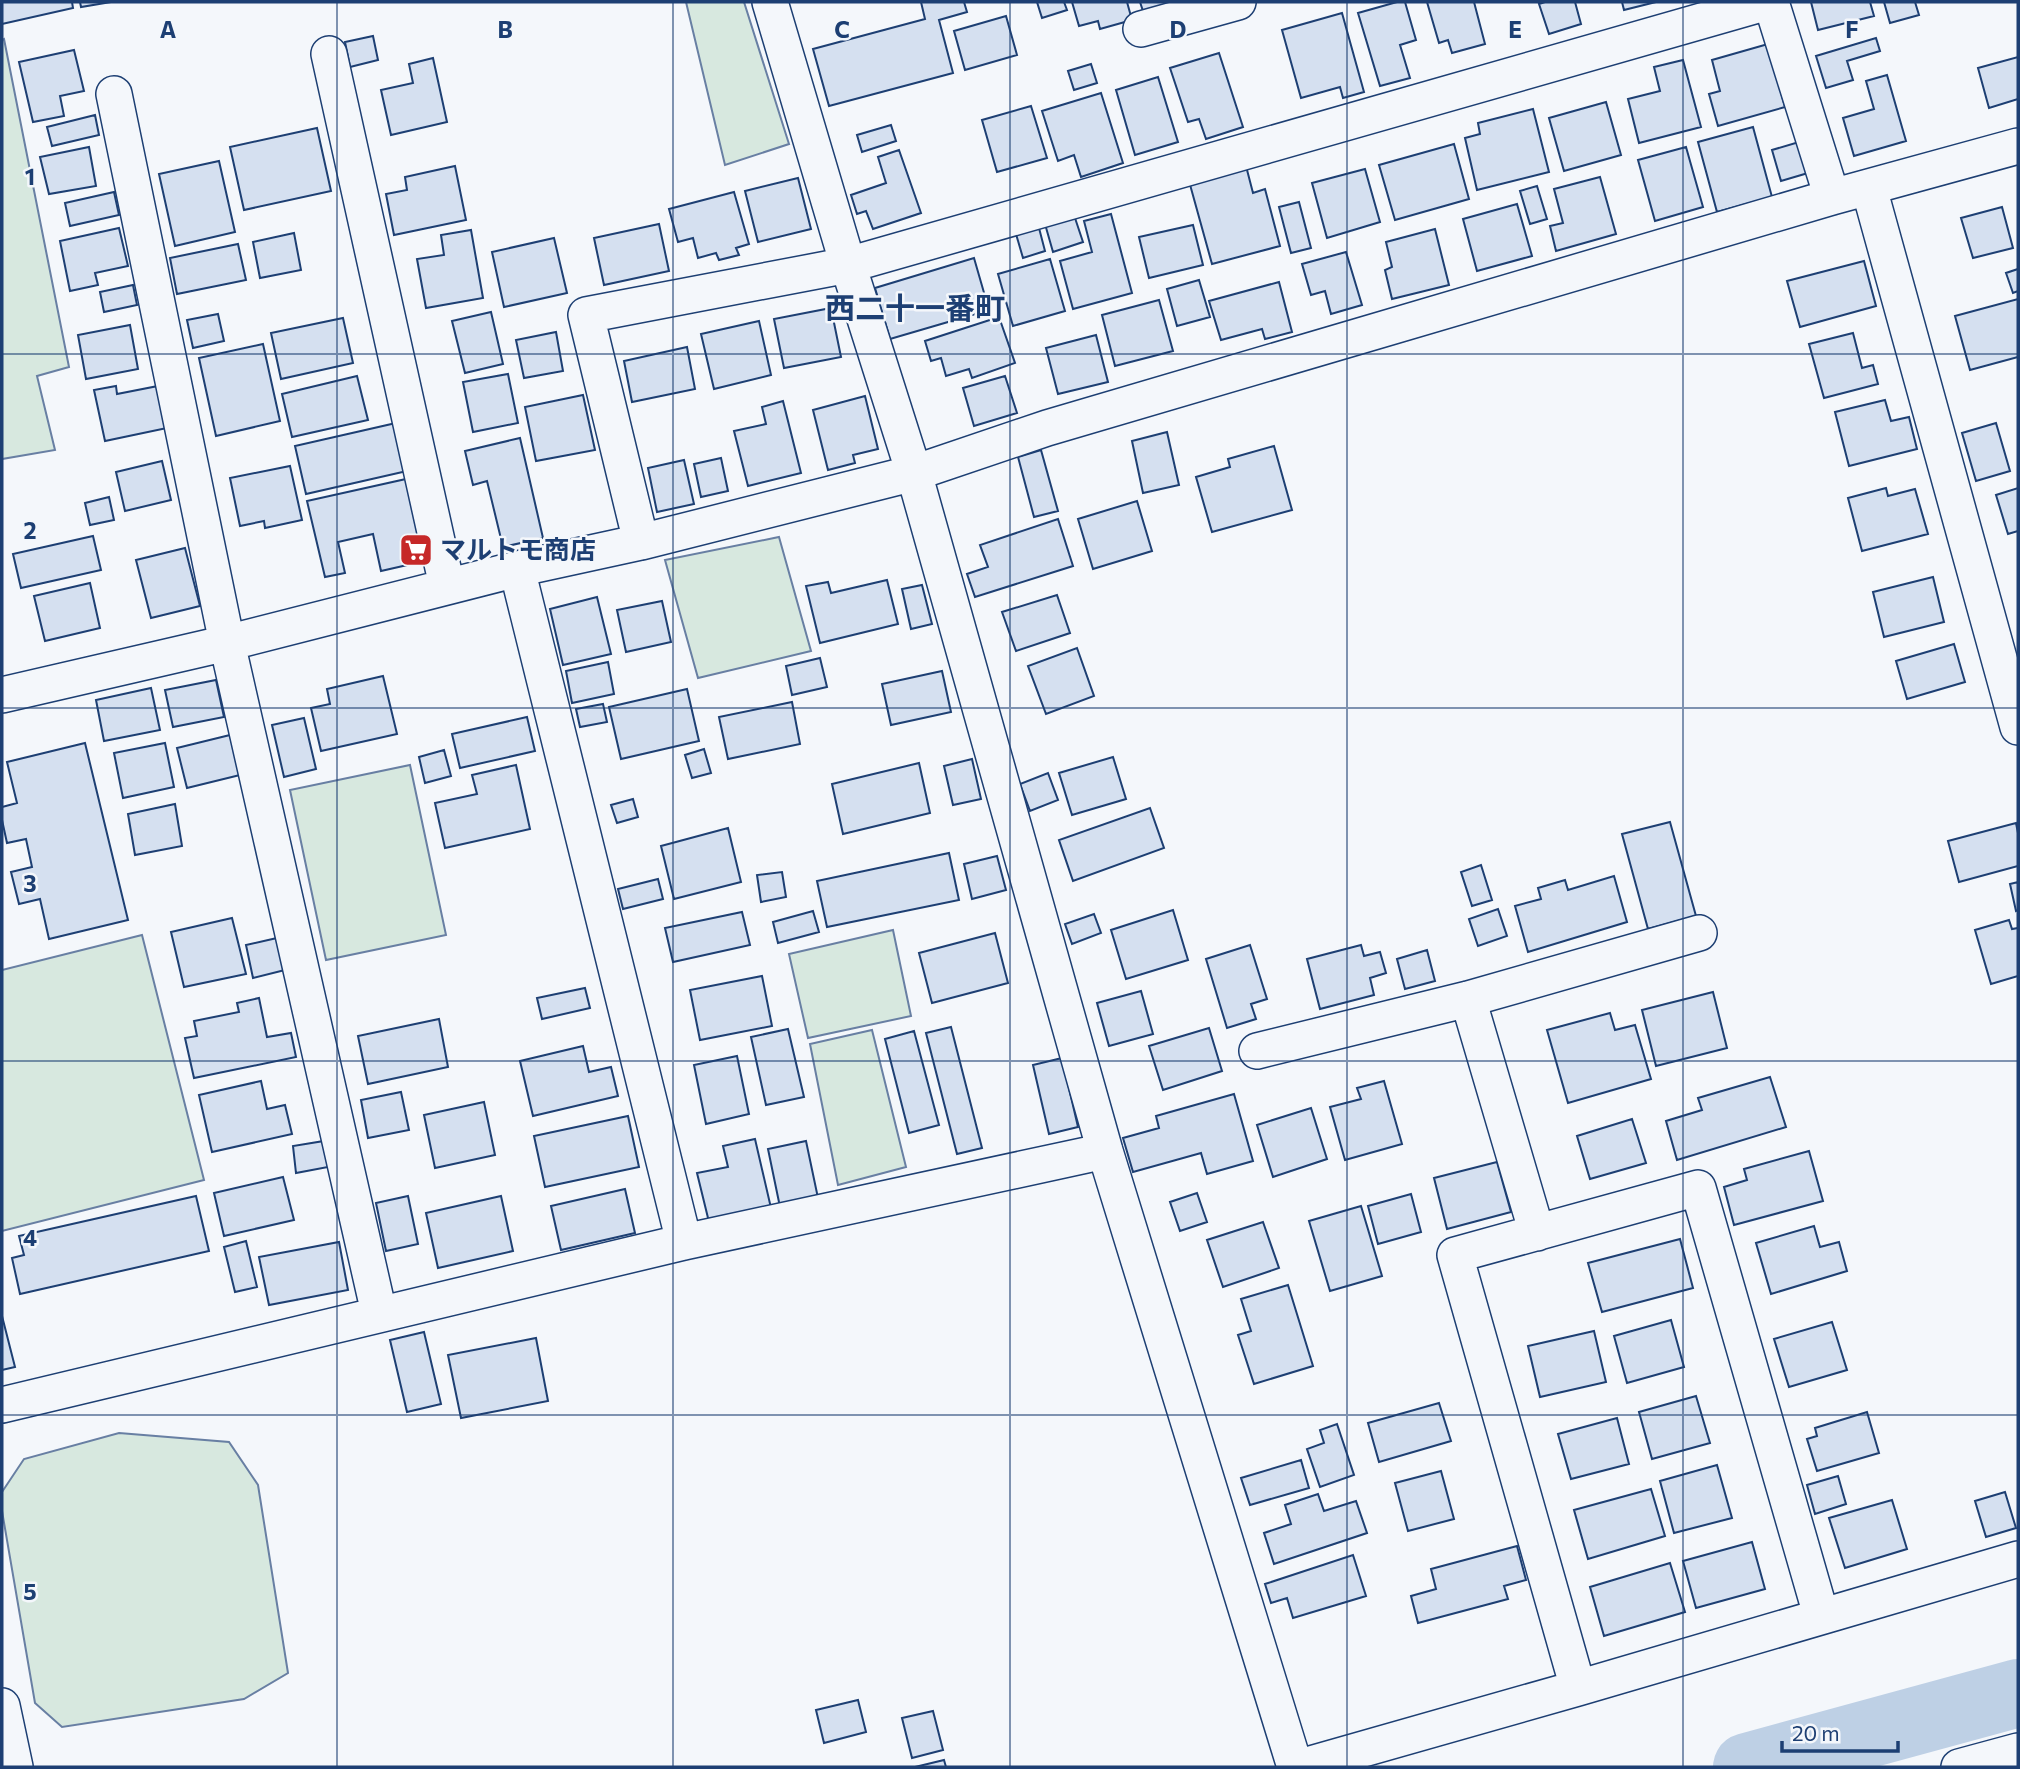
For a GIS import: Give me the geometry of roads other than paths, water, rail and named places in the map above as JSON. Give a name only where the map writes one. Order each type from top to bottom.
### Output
[{"type":"street","points":[[770,2],[848,265],[914,473],[1105,1151],[1297,1767],[2018,1559]]},
{"type":"street","points":[[1141,29],[1238,2]]},
{"type":"street","points":[[641,542],[586,315],[848,265],[1770,2],[1832,197]]},
{"type":"street","points":[[329,54],[447,586]]},
{"type":"street","points":[[114,94],[228,643],[379,1313]]},
{"type":"street","points":[[2,695],[228,643],[447,586],[641,542],[914,473],[1047,428],[1832,197],[2018,146]]},
{"type":"street","points":[[1869,188],[2018,727]]},
{"type":"street","points":[[516,569],[684,1242]]},
{"type":"street","points":[[1257,1051],[1468,999],[1699,933]]},
{"type":"street","points":[[1468,999],[1537,1233]]},
{"type":"street","points":[[2,1405],[684,1242],[1105,1151]]},
{"type":"street","points":[[1578,1688],[1455,1255],[1698,1188],[1821,1615]]},
{"type":"street","points":[[2,1706],[15,1767]]},
{"type":"street","points":[[1959,1767],[2018,1751]]},
{"type":"waterway","points":[[1747,1767],[2018,1693]]},
{"type":"place","name":"マルトモ商店","points":[[416,550]]},
{"type":"district","name":"西二十一番町","points":[[915,309]]}]
